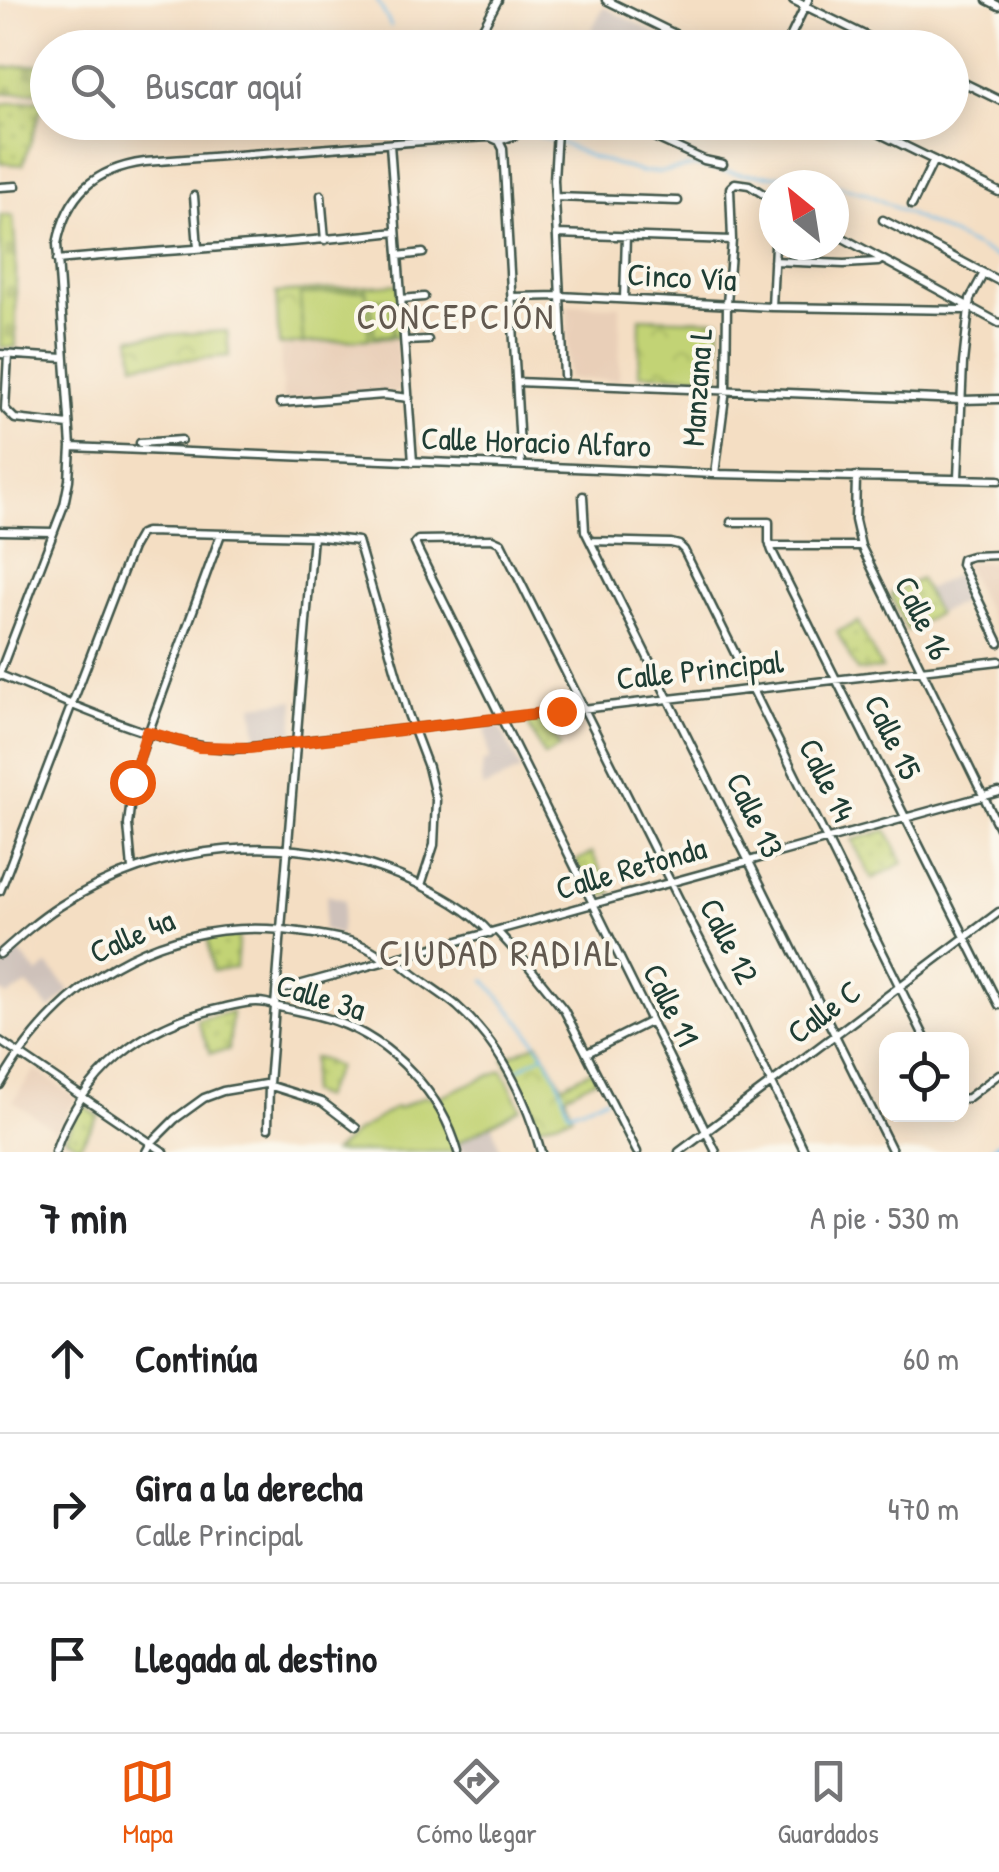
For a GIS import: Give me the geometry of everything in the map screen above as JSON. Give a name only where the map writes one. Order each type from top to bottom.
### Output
[{"type":"street","points":[[481,30],[498,0]]},
{"type":"street","points":[[606,0],[667,30]]},
{"type":"street","points":[[793,0],[856,30]]},
{"type":"street","points":[[987,0],[999,6]]},
{"type":"street","points":[[793,30],[806,3]]},
{"type":"street","points":[[969,85],[999,100]]},
{"type":"street","points":[[0,674],[64,505],[69,480],[71,448],[57,260],[60,227],[76,196],[118,166],[438,140]]},
{"type":"street","points":[[556,140],[555,197],[564,376]]},
{"type":"street","points":[[661,140],[704,160],[723,164]]},
{"type":"street","points":[[893,140],[999,192]]},
{"type":"street","points":[[500,141],[521,466]]},
{"type":"street","points":[[390,144],[412,462]]},
{"type":"street","points":[[912,205],[934,160]]},
{"type":"street","name":"Manzana L","points":[[715,474],[726,388],[730,192],[732,184],[738,182],[759,192]]},
{"type":"street","points":[[0,186],[16,186]]},
{"type":"street","points":[[320,195],[325,240]]},
{"type":"street","points":[[194,196],[198,248]]},
{"type":"street","points":[[555,197],[678,201]]},
{"type":"street","points":[[883,220],[999,281]]},
{"type":"street","points":[[57,260],[396,232]]},
{"type":"street","points":[[557,234],[732,240]]},
{"type":"street","points":[[624,299],[626,236]]},
{"type":"street","points":[[849,242],[999,322]]},
{"type":"street","points":[[398,256],[423,253]]},
{"type":"street","points":[[772,307],[774,261],[844,264],[878,262],[882,258]]},
{"type":"street","points":[[958,478],[970,299],[984,273]]},
{"type":"street","points":[[401,298],[424,297]]},
{"type":"street","name":"Cinco Vía","points":[[512,297],[772,307],[969,308]]},
{"type":"street","points":[[405,341],[428,340]]},
{"type":"street","points":[[64,358],[4,354],[4,409],[15,419],[69,424]]},
{"type":"street","points":[[517,382],[999,399]]},
{"type":"street","points":[[280,403],[384,395],[408,398]]},
{"type":"street","points":[[145,445],[181,440]]},
{"type":"street","name":"Calle Horacio Alfaro","points":[[71,448],[145,445],[412,462],[999,480]]},
{"type":"street","name":"Calle 16","points":[[856,476],[856,528],[861,546],[999,828]]},
{"type":"street","name":"Calle 13","points":[[583,496],[584,526],[591,541],[893,1152]]},
{"type":"street","name":"Calle 15","points":[[731,522],[769,522],[770,546],[999,1005]]},
{"type":"street","points":[[0,531],[52,532]]},
{"type":"street","points":[[0,892],[132,548],[146,532],[313,536],[358,541],[436,800],[434,845],[421,885]]},
{"type":"street","points":[[132,869],[128,825],[134,772],[221,534]]},
{"type":"street","points":[[268,1128],[280,928],[313,536]]},
{"type":"street","name":"Calle 11","points":[[498,540],[416,541],[716,1152]]},
{"type":"street","name":"Calle 12","points":[[498,540],[805,1152]]},
{"type":"street","name":"Calle 14","points":[[591,541],[679,545],[922,1032]]},
{"type":"street","points":[[770,546],[861,546]]},
{"type":"street","points":[[999,555],[972,556],[961,561],[999,642]]},
{"type":"street","name":"Calle Principal","points":[[0,674],[183,743],[249,748],[999,660]]},
{"type":"street","name":"Calle Retonda","points":[[276,991],[999,792]]},
{"type":"street","points":[[0,954],[58,906],[132,869],[214,850],[253,847],[288,848],[348,858],[421,885],[494,932],[549,990],[569,1020],[637,1152]]},
{"type":"street","name":"Calle C","points":[[678,1152],[999,912]]},
{"type":"street","name":"Calle 4a","points":[[0,1085],[19,1054],[60,1006],[85,985],[148,949],[176,938],[212,930],[280,928],[353,944],[385,962]]},
{"type":"street","points":[[396,959],[461,1009],[492,1047],[524,1101],[540,1152]]},
{"type":"street","name":"Calle 3a","points":[[55,1152],[81,1097],[130,1047],[174,1021],[240,1004],[267,1002],[332,1019],[388,1051],[442,1112],[458,1152]]},
{"type":"street","points":[[587,1053],[651,1021]]},
{"type":"street","points":[[0,1040],[164,1152]]},
{"type":"street","points":[[969,1097],[999,1074]]},
{"type":"street","points":[[146,1152],[186,1109],[204,1098],[269,1084],[322,1102],[356,1128]]},
{"type":"shaded area","points":[[604,7],[649,30],[591,30]]},
{"type":"shaded area","points":[[567,305],[620,306],[619,380],[568,379]]},
{"type":"shaded area","points":[[397,339],[400,392],[283,401],[280,347]]},
{"type":"shaded area","points":[[966,562],[995,562],[999,571],[999,634],[965,566]]},
{"type":"shaded area","points":[[957,574],[968,599],[937,614],[925,590]]},
{"type":"shaded area","points":[[295,700],[293,735],[257,739],[253,705]]},
{"type":"shaded area","points":[[499,725],[521,770],[483,788],[483,762],[490,761],[485,727]]},
{"type":"shaded area","points":[[327,895],[345,900],[340,935],[323,930]]},
{"type":"shaded area","points":[[14,947],[38,974],[48,965],[70,991],[50,1009],[27,985],[8,996],[0,991],[0,961]]},
{"type":"shaded area","points":[[35,1069],[76,1098],[56,1131],[13,1101]]},
{"type":"shaded area","points":[[493,1124],[500,1152],[462,1152],[459,1142]]},
{"type":"green space","points":[[30,65],[30,92],[0,94],[0,68]]},
{"type":"green space","points":[[30,101],[31,140],[23,165],[0,163],[0,104]]},
{"type":"green space","points":[[0,215],[13,216],[16,348],[0,347]]},
{"type":"green space","points":[[398,284],[402,337],[279,345],[276,293]]},
{"type":"green space","points":[[366,290],[369,339],[303,343],[300,295]]},
{"type":"green space","points":[[390,299],[393,335],[374,336],[371,300]]},
{"type":"green space","points":[[640,318],[720,320],[719,376],[639,374]]},
{"type":"green space","points":[[227,331],[229,356],[134,364],[131,337]]},
{"type":"green space","points":[[920,579],[937,614],[907,630],[890,594]]},
{"type":"green space","points":[[858,622],[882,669],[857,671],[837,632]]},
{"type":"green space","points":[[545,719],[560,747],[544,756],[526,720]]},
{"type":"green space","points":[[887,830],[903,863],[872,879],[852,840]]},
{"type":"green space","points":[[592,853],[612,893],[594,898],[576,861]]},
{"type":"green space","points":[[239,933],[236,968],[213,971],[207,935]]},
{"type":"green space","points":[[232,1012],[229,1050],[210,1053],[197,1020]]},
{"type":"green space","points":[[538,1043],[562,1085],[592,1070],[597,1079],[565,1095],[572,1116],[538,1126],[530,1103],[504,1059]]},
{"type":"green space","points":[[313,1058],[337,1067],[322,1098],[309,1093]]},
{"type":"green space","points":[[502,1070],[521,1108],[459,1142],[455,1152],[333,1152],[396,1107],[425,1096],[436,1098]]},
{"type":"green space","points":[[81,1104],[99,1116],[79,1146],[65,1137]]},
{"type":"waterway","points":[[377,0],[391,26]]},
{"type":"waterway","points":[[551,140],[641,172],[695,166],[759,175]]},
{"type":"waterway","points":[[849,189],[999,258]]},
{"type":"waterway","points":[[485,980],[543,1053]]},
{"type":"waterway","points":[[514,1072],[544,1054],[569,1112],[606,1098]]},
{"type":"waterway","points":[[989,1152],[999,1144]]},
{"type":"district","name":"CONCEPCIÓN","points":[[456,317]]},
{"type":"district","name":"CIUDAD RADIAL","points":[[500,953]]},
{"type":"route","points":[[132,782],[147,732],[199,747],[249,748],[561,711]]}]
